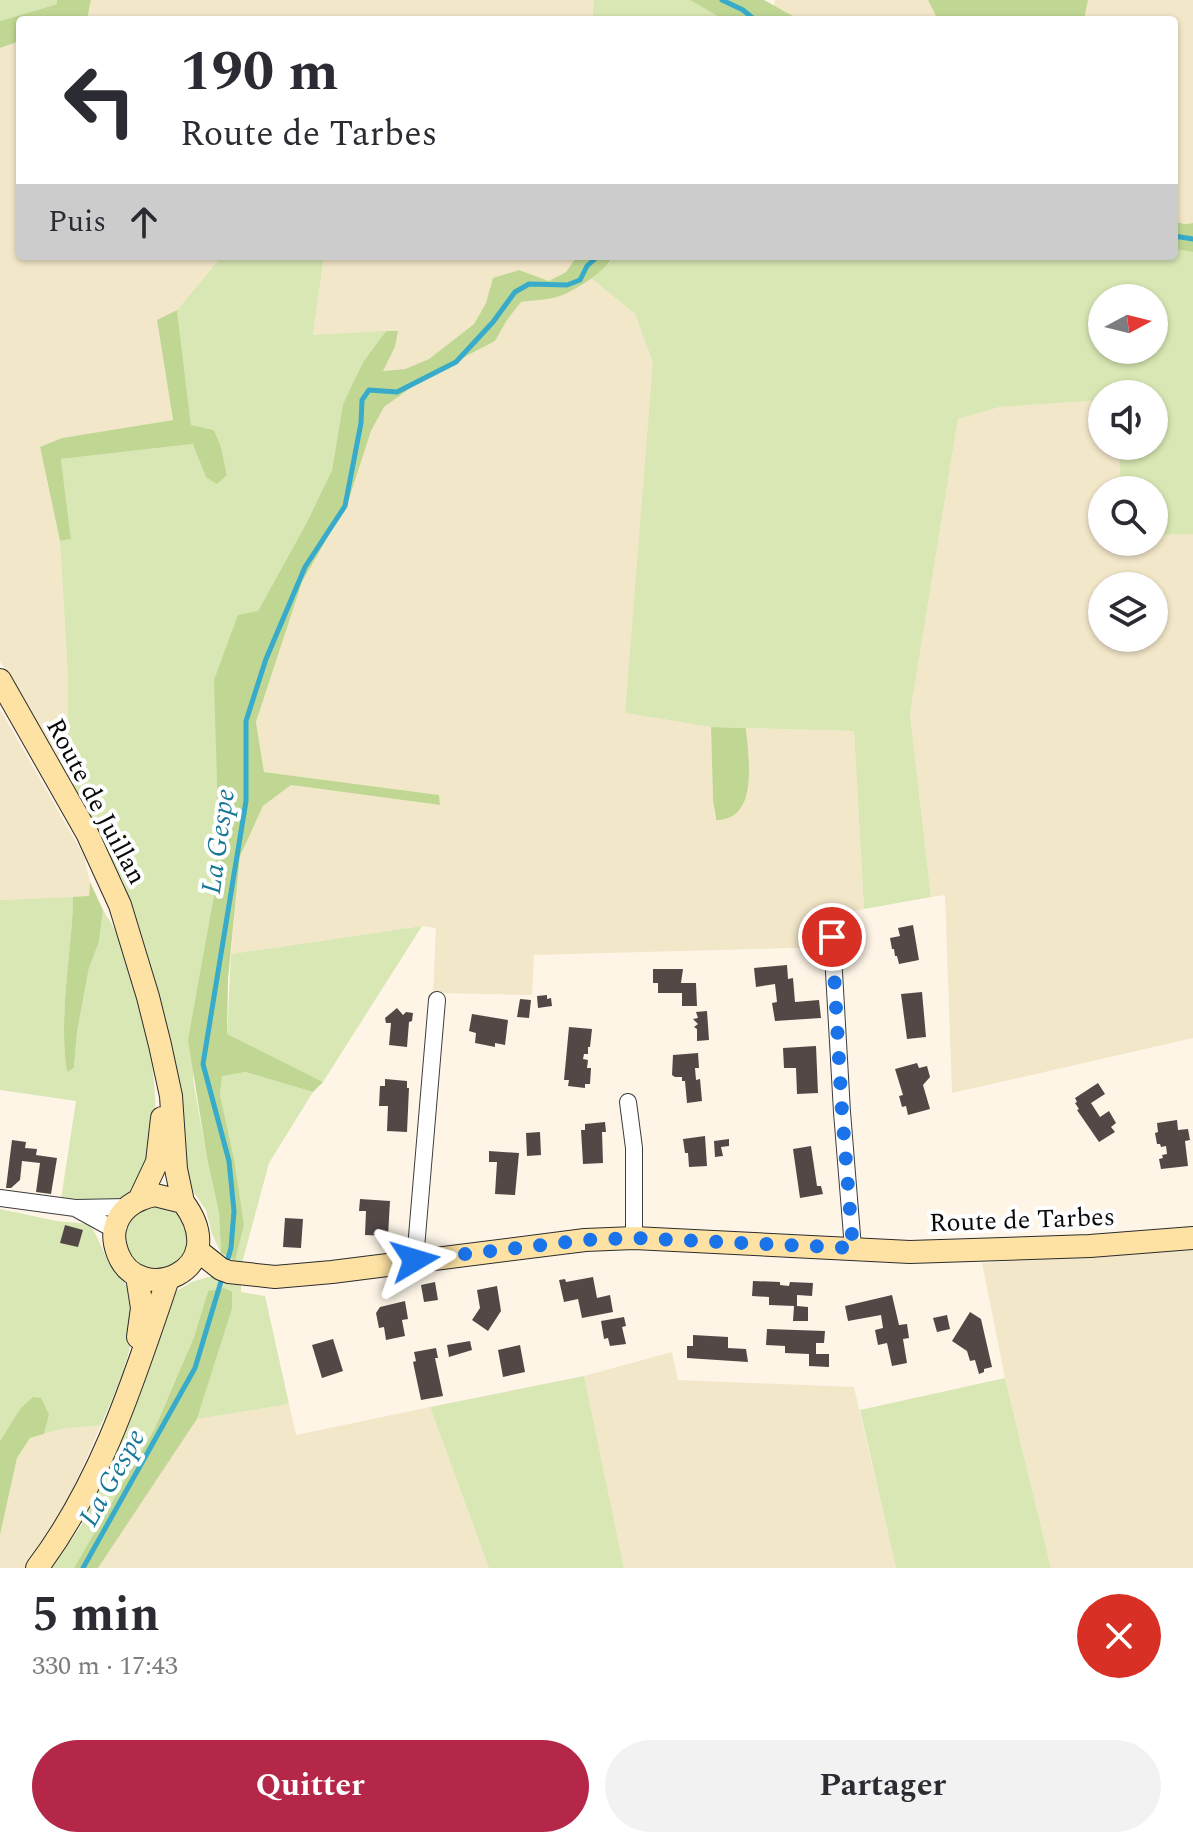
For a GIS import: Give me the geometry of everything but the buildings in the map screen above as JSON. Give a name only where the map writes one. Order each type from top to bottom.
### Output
[{"type":"main road","name":"Route de Juillan","points":[[0,680],[87,833],[120,905],[148,997],[171,1096],[176,1169],[183,1202]]},
{"type":"main road","name":"Route de Juillan","points":[[134,1203],[157,1162],[162,1124],[160,1045]]},
{"type":"main road","points":[[155,1195],[183,1202],[197,1225],[199,1235],[193,1259],[184,1270],[168,1279],[137,1276],[125,1267],[114,1244],[120,1216],[134,1203],[155,1195]]},
{"type":"main road","name":"Route de Tarbes","points":[[197,1250],[230,1271],[275,1277],[585,1240],[634,1238],[925,1251],[1090,1246],[1193,1238]]},
{"type":"main road","points":[[132,1386],[142,1308],[137,1276]]},
{"type":"main road","points":[[37,1568],[84,1495],[108,1445],[132,1386],[168,1279]]},
{"type":"street","points":[[832,937],[853,1248]]},
{"type":"street","points":[[415,1260],[437,1000]]},
{"type":"street","points":[[628,1102],[634,1148],[634,1238]]},
{"type":"street","points":[[0,1198],[75,1208],[134,1203]]},
{"type":"street","points":[[75,1208],[115,1230]]},
{"type":"shaded area","points":[[91,0],[594,0],[592,16],[88,16]]},
{"type":"shaded area","points":[[775,0],[928,0],[936,16],[793,16],[774,6]]},
{"type":"shaded area","points":[[1088,0],[1193,0],[1193,223],[1178,223],[1178,16],[1085,16]]},
{"type":"shaded area","points":[[16,42],[16,260],[219,260],[177,310],[157,321],[173,420],[62,438],[40,448],[60,541],[68,678],[68,773],[0,661],[0,48]]},
{"type":"shaded area","points":[[323,260],[574,260],[566,272],[549,281],[519,270],[494,278],[486,303],[474,324],[429,359],[405,369],[383,371],[395,347],[397,331],[313,336]]},
{"type":"shaded area","points":[[591,278],[635,314],[654,362],[625,713],[711,727],[715,820],[749,783],[746,728],[854,731],[864,909],[825,916],[826,947],[534,955],[532,995],[433,993],[436,928],[422,926],[231,954],[240,855],[263,806],[291,785],[440,805],[438,795],[264,772],[256,722],[302,582],[348,502],[371,431],[384,407],[426,377],[495,341],[521,302],[559,296]]},
{"type":"shaded area","points":[[1088,401],[1088,460],[1119,460],[1120,476],[1088,476],[1088,556],[1168,556],[1168,535],[1193,534],[1193,1038],[952,1093],[945,895],[931,897],[910,714],[958,419],[1000,407]]},
{"type":"shaded area","points":[[0,709],[84,856],[90,882],[89,897],[0,900]]},
{"type":"shaded area","points":[[1193,1248],[1193,1568],[1051,1568],[1005,1378],[982,1263]]},
{"type":"shaded area","points":[[672,1352],[678,1380],[854,1387],[896,1568],[624,1568],[584,1376]]},
{"type":"shaded area","points":[[289,1404],[296,1435],[430,1407],[489,1568],[98,1568],[197,1419]]},
{"type":"shaded area","points":[[101,1425],[71,1493],[29,1568],[0,1568],[0,1535],[17,1458],[30,1438],[62,1429]]},
{"type":"green space","points":[[0,0],[57,0],[57,4],[0,21]]},
{"type":"green space","points":[[57,0],[91,0],[88,16],[17,16],[57,4]]},
{"type":"green space","points":[[594,0],[690,0],[717,16],[592,16]]},
{"type":"green space","points":[[690,0],[764,0],[793,16],[717,16]]},
{"type":"green space","points":[[928,0],[1088,0],[1085,16],[936,16]]},
{"type":"green space","points":[[16,16],[16,42],[0,48],[0,21]]},
{"type":"green space","points":[[1178,223],[1193,223],[1193,252],[1178,250]]},
{"type":"green space","points":[[1178,250],[1193,252],[1193,534],[1168,535],[1168,476],[1120,476],[1119,460],[1168,460],[1168,380],[1088,380],[1088,401],[1000,407],[958,419],[910,714],[931,897],[864,909],[854,731],[711,727],[625,713],[653,362],[635,314],[591,278],[611,260],[1178,260]]},
{"type":"green space","points":[[219,260],[323,260],[313,335],[386,331],[363,362],[343,404],[332,470],[258,611],[218,815],[215,890],[204,956],[193,1080],[219,1213],[221,1253],[206,1210],[186,1181],[164,1020],[124,883],[68,773],[68,678],[60,541],[71,539],[61,459],[194,444],[227,475],[214,430],[191,425],[177,310]]},
{"type":"green space","points":[[574,260],[610,260],[597,274],[567,293],[521,302],[495,341],[426,377],[384,407],[371,431],[348,502],[302,582],[256,722],[264,772],[439,795],[440,805],[291,785],[263,806],[240,856],[228,979],[227,1034],[323,1082],[313,1092],[245,1072],[222,1076],[220,1095],[244,1225],[235,1261],[221,1253],[219,1213],[188,1040],[215,890],[218,815],[214,680],[238,615],[258,611],[307,522],[332,470],[343,404],[363,362],[386,331],[398,331],[395,347],[383,371],[405,369],[429,359],[474,324],[486,303],[493,278],[519,270],[549,281],[566,272]]},
{"type":"green space","points":[[177,310],[191,425],[214,430],[227,475],[217,484],[206,477],[193,444],[61,459],[71,539],[60,541],[40,447],[62,438],[173,420],[157,320]]},
{"type":"green space","points":[[711,727],[746,728],[749,770],[745,799],[740,810],[730,817],[716,820],[713,800]]},
{"type":"green space","points":[[90,882],[103,910],[99,942],[89,968],[77,1032],[74,1068],[67,1072],[64,1028],[73,897],[89,896]]},
{"type":"green space","points":[[73,897],[64,1028],[67,1071],[74,1068],[77,1032],[89,968],[99,942],[103,910],[118,937],[136,989],[154,1087],[153,1147],[145,1171],[133,1192],[108,1201],[61,1199],[76,1101],[0,1090],[0,900]]},
{"type":"green space","points":[[422,926],[323,1082],[227,1035],[231,954]]},
{"type":"green space","points":[[244,1072],[313,1092],[269,1163],[242,1263],[235,1261],[244,1225],[220,1095],[222,1075]]},
{"type":"green space","points":[[165,1203],[185,1216],[188,1254],[169,1269],[147,1268],[136,1262],[127,1247],[128,1221],[140,1208]]},
{"type":"green space","points":[[0,1209],[89,1224],[109,1263],[131,1293],[135,1312],[131,1345],[101,1425],[44,1434],[49,1415],[20,1409],[0,1441]]},
{"type":"green space","points":[[208,1277],[221,1277],[241,1285],[241,1292],[265,1296],[289,1404],[197,1419],[232,1309],[208,1291],[194,1337],[155,1428],[74,1568],[51,1568],[81,1526],[129,1418],[171,1294]]},
{"type":"green space","points":[[224,1288],[232,1292],[232,1309],[197,1419],[98,1568],[74,1568],[155,1428],[194,1337],[208,1291]]},
{"type":"green space","points":[[584,1376],[624,1568],[489,1568],[430,1407]]},
{"type":"green space","points":[[1005,1378],[1051,1568],[896,1568],[860,1410]]},
{"type":"green space","points":[[33,1397],[41,1398],[49,1415],[44,1434],[30,1438],[17,1458],[0,1535],[0,1441],[20,1409]]},
{"type":"waterway","points":[[722,0],[750,16]]},
{"type":"waterway","name":"La Gespe","points":[[1178,237],[1193,239]]},
{"type":"waterway","name":"La Gespe","points":[[226,1265],[231,1248],[234,1211],[229,1161],[203,1064],[246,801],[246,721],[266,659],[305,567],[345,506],[361,423],[362,400],[369,390],[397,392],[456,362],[493,322],[515,292],[529,284],[567,285],[580,280],[594,260]]},
{"type":"waterway","name":"La Gespe","points":[[83,1568],[195,1368],[223,1275]]},
{"type":"route","points":[[415,1260],[585,1240],[634,1238],[853,1248],[832,937]]}]
